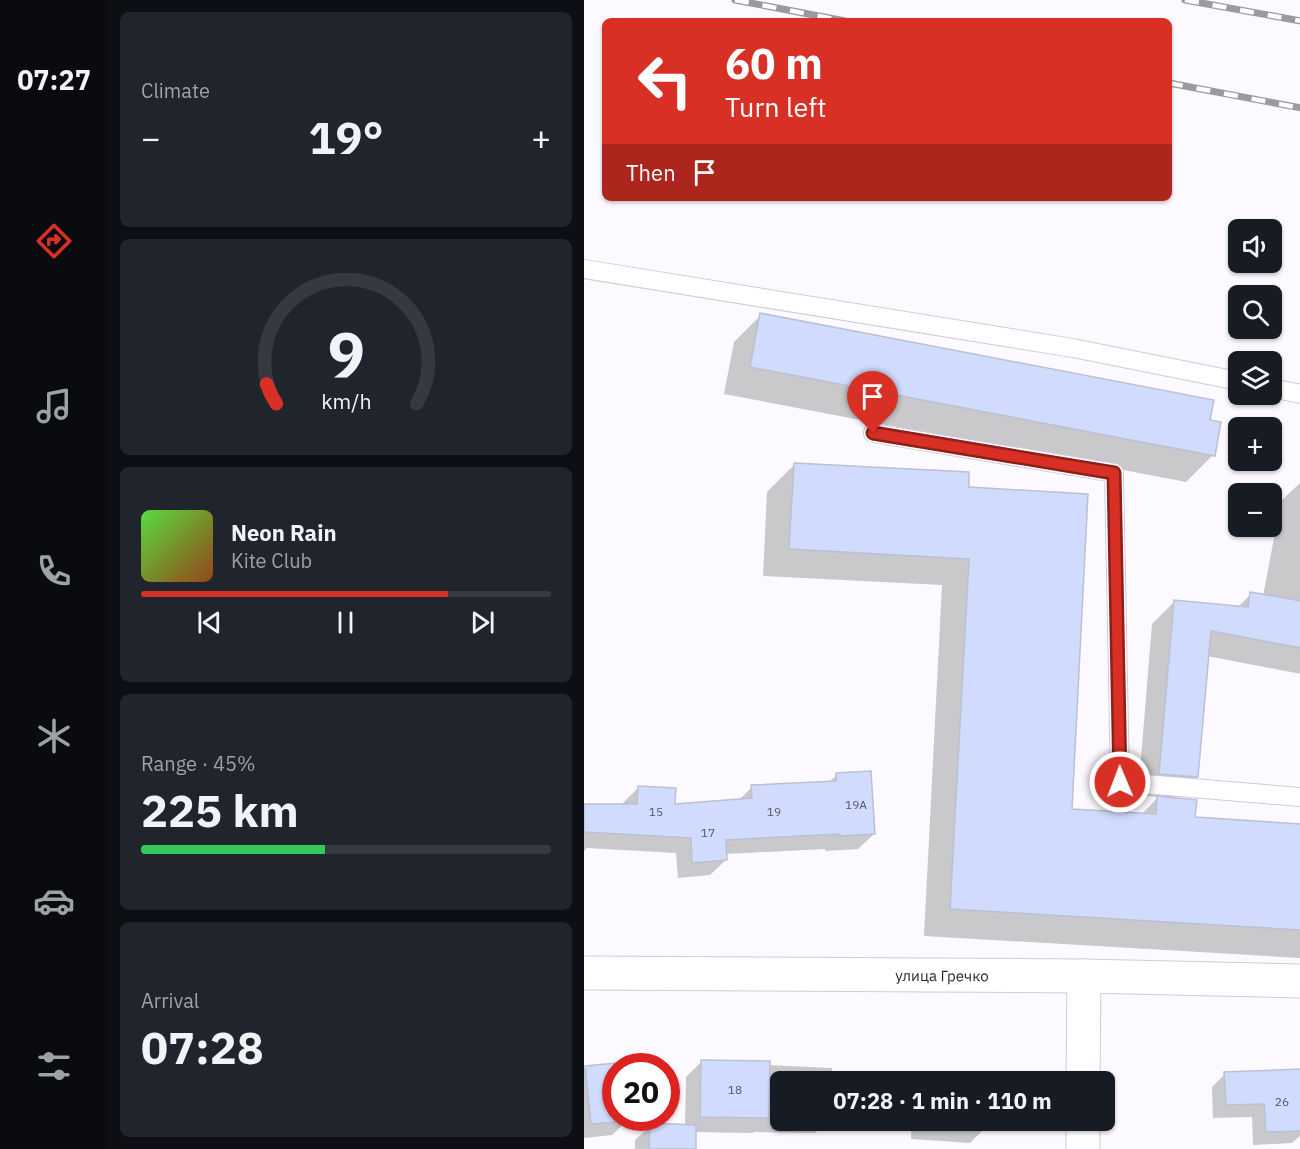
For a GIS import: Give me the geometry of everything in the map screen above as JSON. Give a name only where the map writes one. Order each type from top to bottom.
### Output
[{"type":"street","name":"улица Гречко","points":[[584,972],[1084,976],[1301,981]]},
{"type":"street","points":[[1083,1071],[1084,976]]},
{"type":"street","points":[[1083,1131],[1083,1149]]},
{"type":"lane","points":[[584,269],[1073,348],[1228,379]]},
{"type":"lane","points":[[1282,390],[1301,394]]},
{"type":"lane","points":[[873,433],[1114,473],[1120,782],[1301,797]]},
{"type":"building","points":[[760,313],[1214,400],[1210,420],[1221,422],[1215,456],[750,367]]},
{"type":"building","points":[[794,463],[969,472],[969,487],[1088,494],[1072,809],[1156,814],[1157,796],[1197,800],[1195,817],[1301,824],[1301,930],[950,909],[969,559],[789,549]]},
{"type":"building","points":[[1250,592],[1301,601],[1301,648],[1211,631],[1198,777],[1159,774],[1174,600],[1248,607]]},
{"type":"building","points":[[871,771],[875,834],[726,840],[727,860],[692,863],[691,838],[584,832],[584,804],[637,804],[638,786],[676,788],[675,804],[752,798],[751,785],[836,781],[836,773]]},
{"type":"building","points":[[701,1060],[770,1061],[769,1118],[700,1117]]},
{"type":"building","points":[[602,1064],[602,1123],[591,1124],[585,1066]]},
{"type":"building","points":[[1301,1069],[1301,1131],[1266,1132],[1264,1104],[1226,1105],[1224,1072]]},
{"type":"building","points":[[680,1124],[696,1125],[696,1149],[649,1149],[650,1131],[680,1131]]},
{"type":"railway","points":[[735,0],[829,18]]},
{"type":"railway","points":[[1185,0],[1301,21]]},
{"type":"railway","points":[[1172,84],[1301,108]]},
{"type":"route","points":[[873,433],[1114,473],[1120,782]]}]
